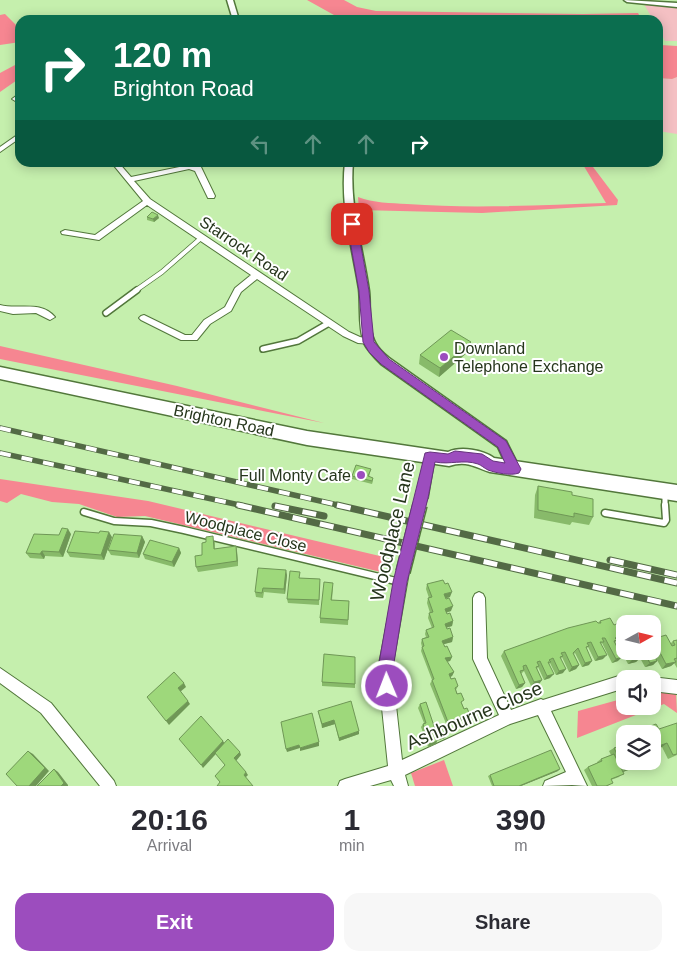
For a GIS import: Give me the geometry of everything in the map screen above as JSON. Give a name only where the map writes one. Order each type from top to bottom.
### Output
[{"type":"highway","name":"Brighton Road","points":[[0,373],[307,438],[449,459],[458,466],[482,469],[490,465],[671,492]]},
{"type":"street","points":[[230,0],[234,15]]},
{"type":"street","points":[[631,0],[677,5]]},
{"type":"street","points":[[0,150],[15,139]]},
{"type":"street","name":"Starrock Road","points":[[118,167],[147,201],[329,323],[358,340],[369,342]]},
{"type":"street","points":[[128,180],[189,167],[198,169],[205,167]]},
{"type":"street","points":[[348,167],[354,239],[364,291],[369,342],[373,350],[385,361],[502,444],[514,469]]},
{"type":"street","points":[[198,169],[211,196]]},
{"type":"street","points":[[65,232],[96,238],[147,201]]},
{"type":"street","points":[[144,318],[184,338],[194,338],[207,322],[228,309],[238,290],[256,275]]},
{"type":"street","points":[[0,308],[4,310],[27,308],[43,310],[50,317]]},
{"type":"street","name":"Woodplace Lane","points":[[401,786],[396,770],[386,669],[402,577],[422,498],[430,457]]},
{"type":"street","points":[[479,598],[480,659],[508,718]]},
{"type":"street","points":[[0,675],[46,708],[109,786]]},
{"type":"street","name":"Ashbourne Close","points":[[396,770],[508,718],[616,684]]},
{"type":"street","points":[[661,685],[677,687]]},
{"type":"street","points":[[542,706],[578,781],[550,786]]},
{"type":"street","points":[[346,786],[396,770]]},
{"type":"lane","points":[[106,313],[162,272],[201,238]]},
{"type":"lane","points":[[264,349],[303,339],[329,323]]},
{"type":"lane","points":[[605,513],[664,523],[671,492]]},
{"type":"lane","name":"Woodplace Close","points":[[84,512],[114,521],[151,523],[402,577]]},
{"type":"shaded area","points":[[307,0],[344,0],[357,7],[376,11],[638,13],[639,15],[379,15],[334,15]]},
{"type":"shaded area","points":[[644,4],[677,8],[677,41],[665,41],[663,37],[663,15],[650,15]]},
{"type":"shaded area","points":[[5,14],[15,24],[15,43],[0,45],[0,15]]},
{"type":"shaded area","points":[[663,45],[677,46],[677,77],[672,79],[663,78]]},
{"type":"shaded area","points":[[15,65],[15,82],[0,92],[0,73]]},
{"type":"shaded area","points":[[677,77],[677,134],[663,132],[663,78],[672,79]]},
{"type":"shaded area","points":[[584,167],[593,167],[618,200],[617,205],[482,213],[359,210],[358,197],[382,202],[457,206],[606,203]]},
{"type":"shaded area","points":[[0,346],[177,386],[324,423],[0,359]]},
{"type":"shaded area","points":[[0,479],[148,501],[384,557],[381,572],[145,516],[117,517],[79,504],[52,502],[21,494],[7,503],[0,501]]},
{"type":"shaded area","points":[[661,691],[676,693],[677,713],[664,704],[661,705]]},
{"type":"shaded area","points":[[616,700],[616,715],[636,715],[577,738],[578,711]]},
{"type":"shaded area","points":[[444,760],[453,786],[415,786],[411,773]]},
{"type":"building","points":[[152,212],[158,215],[153,219],[147,217]]},
{"type":"building","points":[[451,330],[471,342],[440,368],[420,355]]},
{"type":"building","name":"Full Monty Cafe","points":[[356,465],[371,469],[368,476],[373,478],[372,481],[352,476]]},
{"type":"building","points":[[538,486],[572,492],[572,495],[593,499],[593,517],[574,513],[574,517],[538,510]]},
{"type":"building","points":[[62,528],[68,529],[59,552],[42,551],[40,554],[26,553],[34,534],[59,535]]},
{"type":"building","points":[[75,531],[109,532],[101,555],[67,552]]},
{"type":"building","points":[[114,534],[142,536],[137,553],[108,550]]},
{"type":"building","points":[[213,536],[214,549],[236,546],[237,561],[196,567],[195,556],[202,555],[202,543],[206,542],[206,537]]},
{"type":"building","points":[[150,540],[179,548],[172,562],[143,554]]},
{"type":"building","points":[[258,568],[286,570],[284,589],[263,588],[262,593],[255,592]]},
{"type":"building","points":[[290,571],[300,572],[299,578],[320,579],[319,600],[287,599]]},
{"type":"building","points":[[443,580],[445,584],[448,583],[452,592],[444,594],[446,599],[449,598],[453,606],[445,609],[447,614],[450,613],[453,621],[445,624],[447,629],[450,628],[453,637],[442,641],[445,647],[447,646],[452,657],[445,658],[454,672],[449,674],[451,679],[455,678],[458,686],[455,688],[457,694],[461,693],[464,700],[461,702],[464,709],[467,708],[470,715],[448,722],[422,647],[424,646],[422,639],[429,637],[426,630],[434,627],[429,613],[433,612],[428,598],[432,597],[427,584]]},
{"type":"building","points":[[324,582],[333,583],[331,600],[349,601],[348,620],[320,618]]},
{"type":"building","points":[[610,618],[614,625],[616,624],[616,640],[614,641],[616,645],[616,659],[605,638],[602,638],[604,642],[600,642],[607,655],[598,657],[591,642],[587,643],[589,646],[586,647],[592,661],[585,663],[578,648],[573,653],[579,665],[572,667],[565,652],[561,653],[563,656],[560,657],[566,669],[559,671],[553,658],[549,660],[551,662],[548,662],[554,674],[547,676],[540,661],[537,662],[539,666],[536,667],[542,680],[534,682],[526,665],[523,666],[524,670],[520,671],[525,683],[519,685],[504,651],[568,628],[596,621],[601,623],[600,621]]},
{"type":"building","points":[[666,635],[672,646],[675,645],[673,641],[677,640],[677,658],[674,659],[676,662],[666,664],[661,654],[661,636]]},
{"type":"building","points":[[324,654],[355,657],[355,684],[322,682]]},
{"type":"building","points":[[648,660],[657,661],[650,663]]},
{"type":"building","points":[[174,672],[184,683],[178,688],[188,701],[166,721],[147,697]]},
{"type":"building","points":[[351,701],[359,731],[339,738],[334,720],[322,724],[318,711]]},
{"type":"building","points":[[426,702],[435,729],[444,727],[447,735],[436,738],[437,741],[429,744],[423,724],[426,723],[420,704]]},
{"type":"building","points":[[312,713],[319,742],[300,748],[299,745],[286,749],[281,722]]},
{"type":"building","points":[[201,716],[223,741],[201,765],[179,739]]},
{"type":"building","points":[[677,723],[677,754],[673,755],[667,743],[661,745],[661,728]]},
{"type":"building","points":[[228,739],[240,752],[234,758],[246,772],[244,775],[253,786],[217,786],[220,782],[215,776],[225,765],[215,753]]},
{"type":"building","points":[[551,750],[560,769],[519,786],[494,786],[490,775]]},
{"type":"building","points":[[28,751],[45,768],[29,786],[17,786],[6,774]]},
{"type":"building","points":[[614,754],[616,770],[622,770],[624,774],[611,779],[613,783],[606,786],[597,786],[588,767],[602,761],[601,759]]},
{"type":"building","points":[[54,769],[64,783],[61,786],[37,786]]},
{"type":"railway","points":[[0,428],[342,506]]},
{"type":"railway","points":[[0,453],[244,506]]},
{"type":"railway","points":[[238,505],[677,606]]},
{"type":"railway","points":[[337,505],[677,583]]},
{"type":"railway","points":[[275,506],[324,516]]},
{"type":"railway","points":[[610,560],[677,575]]},
{"type":"place","name":"Downland Telephone Exchange","points":[[444,357]]},
{"type":"place","name":"Full Monty Cafe","points":[[361,475]]},
{"type":"route","points":[[352,224],[364,291],[369,342],[373,350],[385,361],[502,444],[514,469],[490,465],[482,459],[468,457],[455,456],[449,459],[430,457],[422,498],[400,582],[386,669],[387,686]]}]
